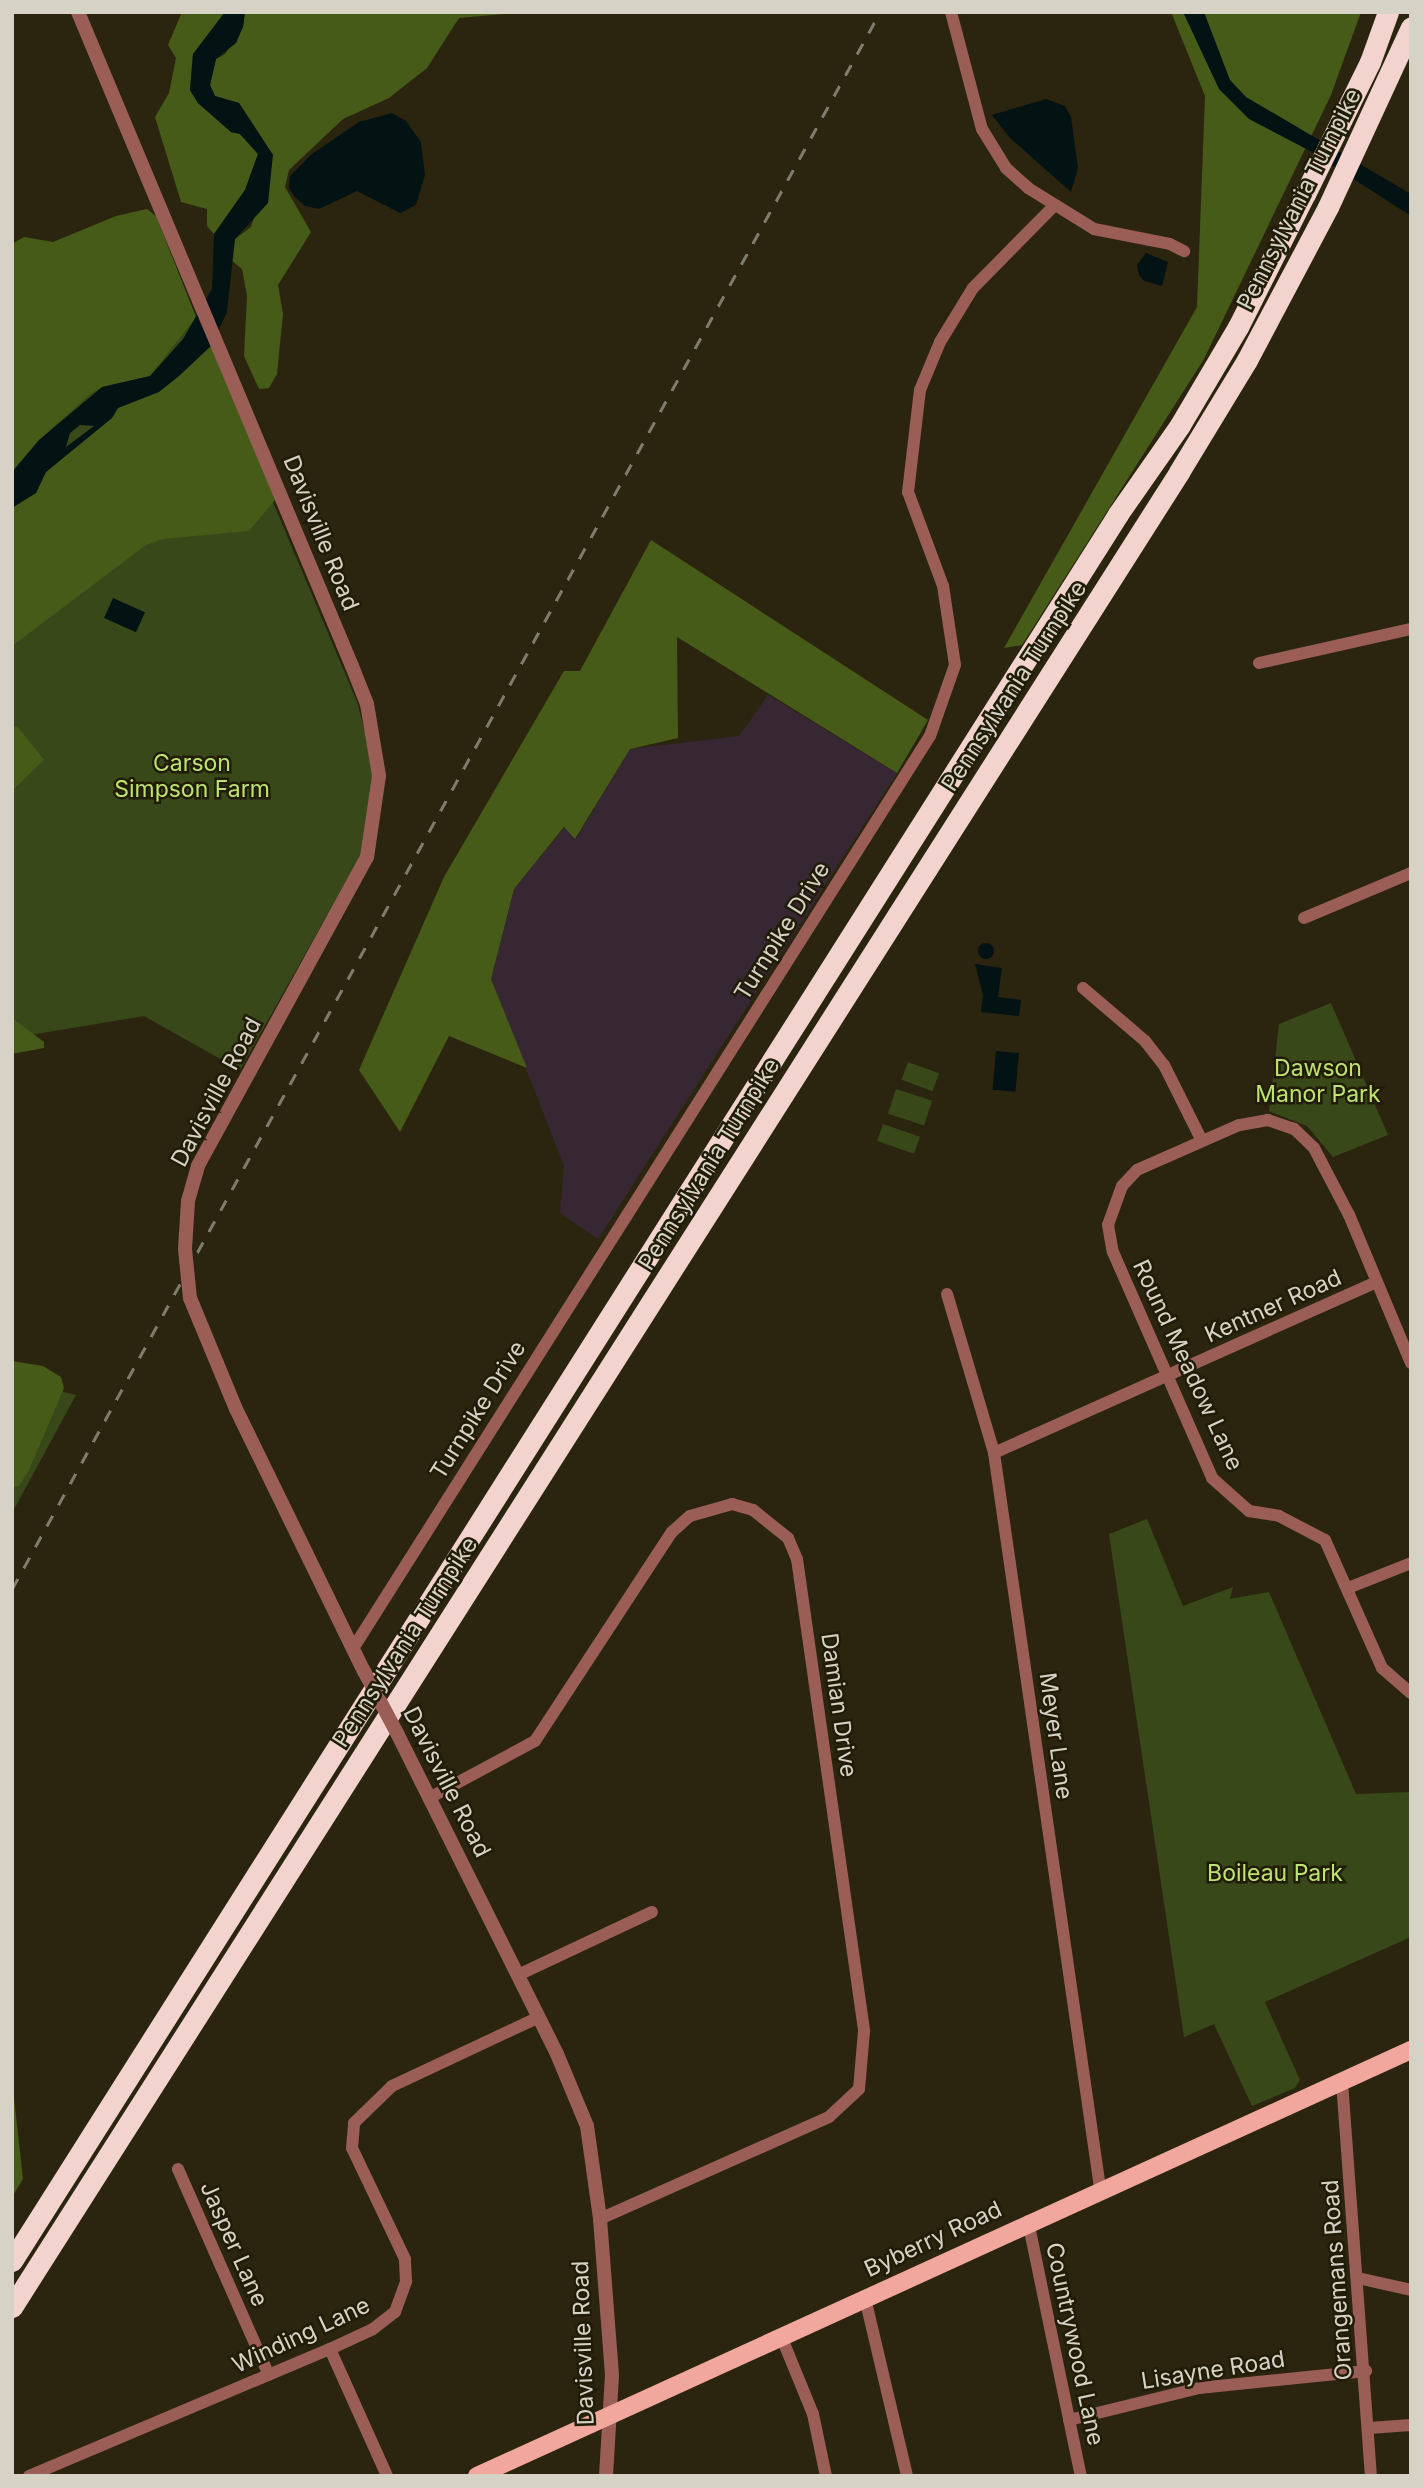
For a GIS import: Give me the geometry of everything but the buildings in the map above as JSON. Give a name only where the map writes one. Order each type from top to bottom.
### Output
[{"type":"highway","name":"Pennsylvania Turnpike","points":[[12,2261],[1118,514],[1180,425],[1238,327],[1305,194],[1346,110],[1388,12]]},
{"type":"highway","name":"Pennsylvania Turnpike","points":[[12,2307],[1100,601],[1247,360],[1328,207],[1411,27]]},
{"type":"main road","name":"Byberry Road","points":[[477,2476],[1100,2188],[1411,2050]]},
{"type":"street","name":"Davisville Road","points":[[78,12],[366,704],[379,776],[368,857],[198,1166],[188,1201],[185,1249],[190,1298],[236,1409],[364,1671],[431,1797],[539,2017],[587,2126],[600,2219],[612,2415],[606,2476]]},
{"type":"street","points":[[951,12],[982,129],[1006,168],[1054,206],[1094,229],[1170,244],[1184,251]]},
{"type":"street","name":"Turnpike Drive","points":[[354,1647],[930,736],[955,665],[943,586],[908,492],[920,390],[940,342],[973,288],[1054,206]]},
{"type":"street","points":[[1259,663],[1411,629]]},
{"type":"street","points":[[1304,918],[1411,873]]},
{"type":"street","points":[[1083,988],[1145,1041],[1164,1065],[1202,1140]]},
{"type":"street","name":"Round Meadow Lane","points":[[1411,1363],[1377,1282],[1314,1148],[1294,1129],[1254,1121],[1202,1140],[1136,1170],[1122,1186],[1108,1224],[1113,1252],[1170,1375],[1212,1478],[1249,1511],[1279,1516],[1308,1527],[1325,1540],[1382,1668],[1411,1693]]},
{"type":"street","name":"Kentner Road","points":[[994,1453],[1377,1282]]},
{"type":"street","name":"Meyer Lane","points":[[947,1294],[994,1453],[1100,2188]]},
{"type":"street","name":"Damian Drive","points":[[431,1797],[535,1741],[672,1532],[690,1517],[732,1504],[753,1510],[788,1538],[797,1559],[864,2031],[859,2089],[829,2117],[600,2219]]},
{"type":"street","points":[[1348,1588],[1411,1563]]},
{"type":"street","points":[[518,1975],[652,1912]]},
{"type":"street","name":"Winding Lane","points":[[29,2476],[330,2349],[373,2329],[395,2312],[406,2281],[405,2259],[352,2148],[354,2123],[392,2086],[539,2017]]},
{"type":"street","name":"Orangemans Road","points":[[1342,2082],[1366,2371],[1371,2476]]},
{"type":"street","name":"Jasper Lane","points":[[178,2169],[269,2375]]},
{"type":"street","name":"Countrywood Lane","points":[[1028,2221],[1081,2476]]},
{"type":"street","points":[[1358,2277],[1411,2290]]},
{"type":"street","points":[[864,2298],[907,2476]]},
{"type":"street","points":[[781,2336],[813,2414],[826,2476]]},
{"type":"street","points":[[330,2349],[387,2476]]},
{"type":"street","name":"Lisayne Road","points":[[1069,2420],[1199,2388],[1366,2371]]},
{"type":"street","points":[[1369,2428],[1411,2425]]},
{"type":"shaded area","points":[[225,12],[245,12],[243,27],[236,43],[216,59],[210,85],[215,96],[239,103],[273,155],[268,203],[235,239],[227,312],[211,346],[179,376],[159,392],[118,408],[112,418],[46,472],[36,493],[12,508],[12,472],[39,440],[102,387],[150,376],[183,339],[212,289],[214,234],[245,190],[258,154],[240,134],[231,132],[198,103],[190,90],[193,54]],"holes":[[[80,425],[94,426],[66,447],[70,433]]]},
{"type":"shaded area","points":[[1183,12],[1204,12],[1230,80],[1246,97],[1411,194],[1411,216],[1310,151],[1249,119],[1219,89]]},
{"type":"shaded area","points":[[1046,99],[1065,106],[1071,117],[1078,168],[1071,192],[1010,138],[992,115]]},
{"type":"shaded area","points":[[392,113],[406,121],[421,142],[425,175],[416,205],[400,213],[357,191],[319,209],[305,206],[295,197],[289,188],[290,176],[312,154],[359,122]]},
{"type":"shaded area","points":[[1146,253],[1168,262],[1162,286],[1144,281],[1139,275],[1137,265]]},
{"type":"shaded area","points":[[113,598],[145,612],[136,632],[104,618]]},
{"type":"shaded area","points":[[768,695],[897,773],[598,1239],[560,1213],[564,1166],[491,979],[514,889],[565,827],[576,839],[630,749],[739,736]]},
{"type":"shaded area","points":[[983,943],[989,943],[994,951],[992,957],[983,959],[978,954],[978,948]]},
{"type":"shaded area","points":[[975,964],[1002,968],[998,997],[1021,1000],[1019,1016],[981,1012],[983,995]]},
{"type":"shaded area","points":[[996,1051],[1019,1053],[1016,1092],[993,1090]]},
{"type":"green space","points":[[182,12],[225,12],[193,54],[190,90],[198,103],[231,132],[240,134],[258,154],[245,190],[214,234],[207,226],[207,209],[181,202],[155,117],[169,93],[176,58],[168,45]]},
{"type":"green space","points":[[245,12],[526,12],[459,18],[427,68],[389,98],[343,119],[289,170],[285,187],[311,232],[278,285],[283,314],[277,374],[269,388],[259,389],[244,356],[247,296],[242,269],[230,259],[235,239],[251,227],[273,155],[239,103],[215,96],[210,85],[216,59],[225,54],[243,27]]},
{"type":"green space","points":[[1171,12],[1361,12],[1331,95],[1204,359],[1022,645],[1004,648],[1197,307],[1205,96]]},
{"type":"green space","points":[[147,209],[156,216],[196,317],[150,376],[102,387],[89,395],[39,440],[12,472],[12,244],[24,237],[53,242],[116,216]]},
{"type":"green space","name":"Carson Simpson Farm","points":[[155,222],[357,702],[374,768],[363,851],[240,1070],[144,1016],[12,1038],[12,284]]},
{"type":"green space","points":[[211,346],[275,500],[249,531],[162,539],[146,545],[12,646],[12,508],[36,493],[46,472],[112,418],[118,408],[159,392]]},
{"type":"green space","points":[[651,540],[928,720],[897,773],[677,637],[678,738],[630,749],[575,839],[564,827],[514,889],[491,979],[527,1068],[449,1036],[400,1132],[359,1070],[444,877],[564,671],[580,671]]},
{"type":"green space","points":[[12,726],[18,727],[44,760],[12,791]]},
{"type":"green space","name":"Dawson Manor Park","points":[[1331,1003],[1388,1135],[1333,1157],[1307,1126],[1269,1111],[1279,1024]]},
{"type":"green space","points":[[12,1018],[44,1042],[44,1048],[12,1054]]},
{"type":"green space","points":[[908,1062],[939,1073],[933,1091],[902,1080]]},
{"type":"green space","points":[[896,1089],[932,1101],[924,1125],[888,1114]]},
{"type":"green space","points":[[883,1124],[920,1137],[914,1154],[877,1141]]},
{"type":"green space","points":[[12,1361],[43,1366],[61,1377],[64,1388],[29,1470],[19,1486],[12,1486]]},
{"type":"green space","points":[[12,1379],[76,1395],[12,1513]]},
{"type":"green space","name":"Boileau Park","points":[[1147,1519],[1183,1606],[1233,1587],[1230,1599],[1269,1592],[1356,1794],[1411,1792],[1411,1937],[1265,2002],[1300,2080],[1295,2088],[1252,2106],[1214,2024],[1184,2037],[1109,1534]]},
{"type":"green space","points":[[12,2080],[23,2179],[12,2197]]},
{"type":"railway","points":[[12,1589],[880,12]]}]
